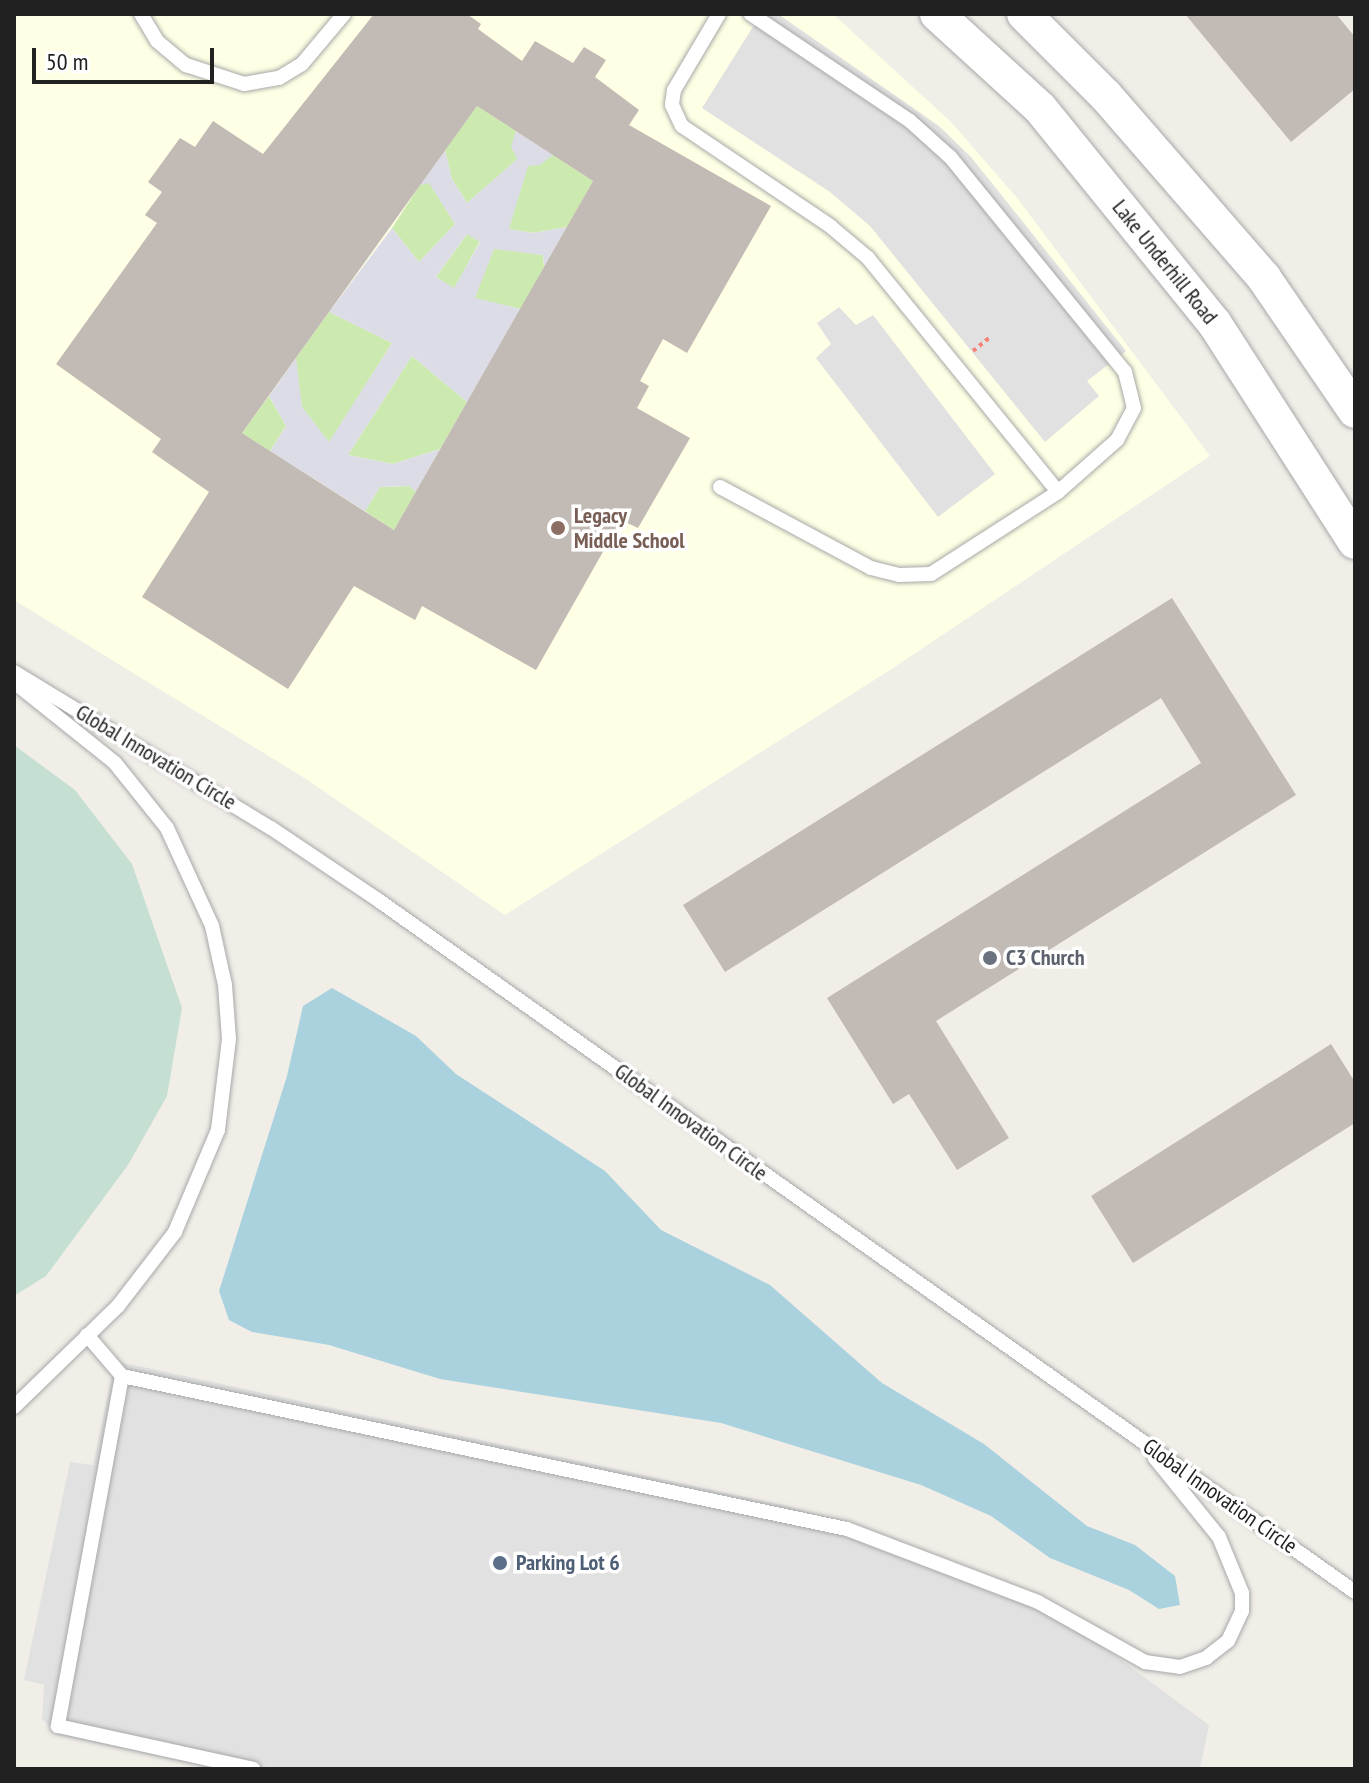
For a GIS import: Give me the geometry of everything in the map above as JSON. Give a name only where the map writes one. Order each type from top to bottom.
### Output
[{"type":"street","name":"Lake Underhill Road","points":[[937,14],[1040,108],[1215,324],[1355,542]]},
{"type":"street","points":[[1024,14],[1106,96],[1264,278],[1355,411]]},
{"type":"lane","points":[[141,14],[157,41],[186,65],[244,84],[279,78],[302,64],[344,14]]},
{"type":"lane","points":[[719,14],[674,90],[677,119],[693,136],[810,212],[868,258],[1058,492]]},
{"type":"lane","points":[[720,487],[871,568],[910,576],[944,568],[1058,492],[1117,440],[1131,420],[1135,395],[1125,372],[938,144],[751,14]]},
{"type":"lane","name":"Global Innovation Circle","points":[[14,672],[271,828],[378,900],[1355,1592]]},
{"type":"lane","points":[[14,682],[115,763],[167,828],[202,895],[225,985],[226,1083],[209,1158],[161,1253],[87,1335],[14,1407]]},
{"type":"lane","points":[[87,1335],[122,1376],[847,1529],[1038,1602],[1145,1662],[1167,1667],[1193,1665],[1232,1635],[1242,1611],[1240,1581],[1204,1513],[1139,1439]]},
{"type":"lane","points":[[122,1376],[58,1726],[253,1769]]},
{"type":"path","points":[[973,351],[990,337]]},
{"type":"shaded area","name":"Legacy Middle School","points":[[14,14],[833,14],[951,122],[1018,199],[1210,456],[893,668],[505,915],[303,777],[14,600]]},
{"type":"shaded area","points":[[761,14],[778,14],[939,126],[971,157],[1126,351],[1087,381],[1099,396],[1045,442],[870,226],[830,192],[702,108]]},
{"type":"shaded area","points":[[516,131],[553,155],[540,165],[528,166],[509,229],[533,233],[567,227],[544,267],[543,255],[494,249],[475,298],[521,309],[467,402],[412,356],[348,455],[393,464],[440,449],[416,492],[410,486],[380,487],[365,511],[270,451],[286,426],[269,396],[296,358],[302,407],[329,442],[392,343],[329,312],[392,228],[419,262],[455,224],[429,183],[420,185],[445,150],[452,179],[467,203],[517,159],[511,146]],"holes":[[[467,234],[480,242],[454,288],[436,277]]]},
{"type":"shaded area","points":[[839,307],[856,325],[873,315],[995,474],[938,517],[816,358],[831,344],[817,323]]},
{"type":"shaded area","points":[[14,745],[75,790],[132,864],[182,1008],[167,1096],[128,1165],[46,1276],[14,1296]]},
{"type":"shaded area","name":"Parking Lot 6","points":[[115,1361],[792,1507],[897,1540],[1004,1586],[1109,1651],[1209,1725],[1200,1769],[217,1769],[58,1735],[42,1719],[44,1685],[24,1680],[70,1462],[93,1465]]},
{"type":"green space","points":[[477,106],[516,131],[518,159],[467,203],[452,179],[445,150]]},
{"type":"green space","points":[[553,155],[593,181],[567,227],[533,233],[508,229],[528,165]]},
{"type":"green space","points":[[429,182],[455,224],[419,262],[392,228],[420,185]]},
{"type":"green space","points":[[468,233],[480,241],[454,289],[436,277]]},
{"type":"green space","points":[[494,248],[543,255],[544,267],[521,309],[474,298]]},
{"type":"green space","points":[[329,312],[392,343],[329,443],[302,407],[295,373],[296,358]]},
{"type":"green space","points":[[412,356],[467,402],[440,449],[393,464],[348,455]]},
{"type":"green space","points":[[269,396],[286,426],[270,451],[242,433]]},
{"type":"green space","points":[[410,486],[416,492],[394,530],[365,511],[380,487]]},
{"type":"water","points":[[332,988],[416,1036],[456,1074],[605,1171],[661,1230],[770,1285],[882,1383],[984,1444],[1087,1526],[1135,1545],[1175,1576],[1180,1605],[1159,1609],[1129,1590],[1050,1558],[991,1516],[921,1485],[721,1423],[440,1379],[329,1345],[252,1332],[229,1320],[219,1291],[287,1076],[303,1006]]},
{"type":"building","points":[[374,14],[467,14],[481,24],[478,29],[522,61],[535,41],[573,63],[584,47],[606,60],[595,77],[639,110],[629,125],[771,206],[687,353],[663,339],[640,381],[649,386],[637,408],[690,438],[638,528],[621,520],[536,670],[422,606],[415,620],[354,586],[288,689],[142,597],[209,492],[152,452],[161,439],[56,364],[157,223],[145,215],[162,192],[148,182],[180,138],[195,147],[213,121],[263,154]],"holes":[[[477,106],[593,181],[394,530],[242,433]]]},
{"type":"building","points":[[1185,14],[1336,14],[1355,37],[1355,89],[1291,142]]},
{"type":"building","points":[[1172,598],[1296,795],[936,1021],[1009,1138],[957,1170],[909,1094],[893,1104],[827,998],[1201,763],[1161,698],[725,972],[683,905]]},
{"type":"building","points":[[1331,1044],[1355,1082],[1355,1123],[1133,1263],[1091,1196]]},
{"type":"place","name":"Legacy Middle School","points":[[558,528]]},
{"type":"place","name":"C3 Church","points":[[990,958]]},
{"type":"place","name":"Parking Lot 6","points":[[500,1563]]}]
